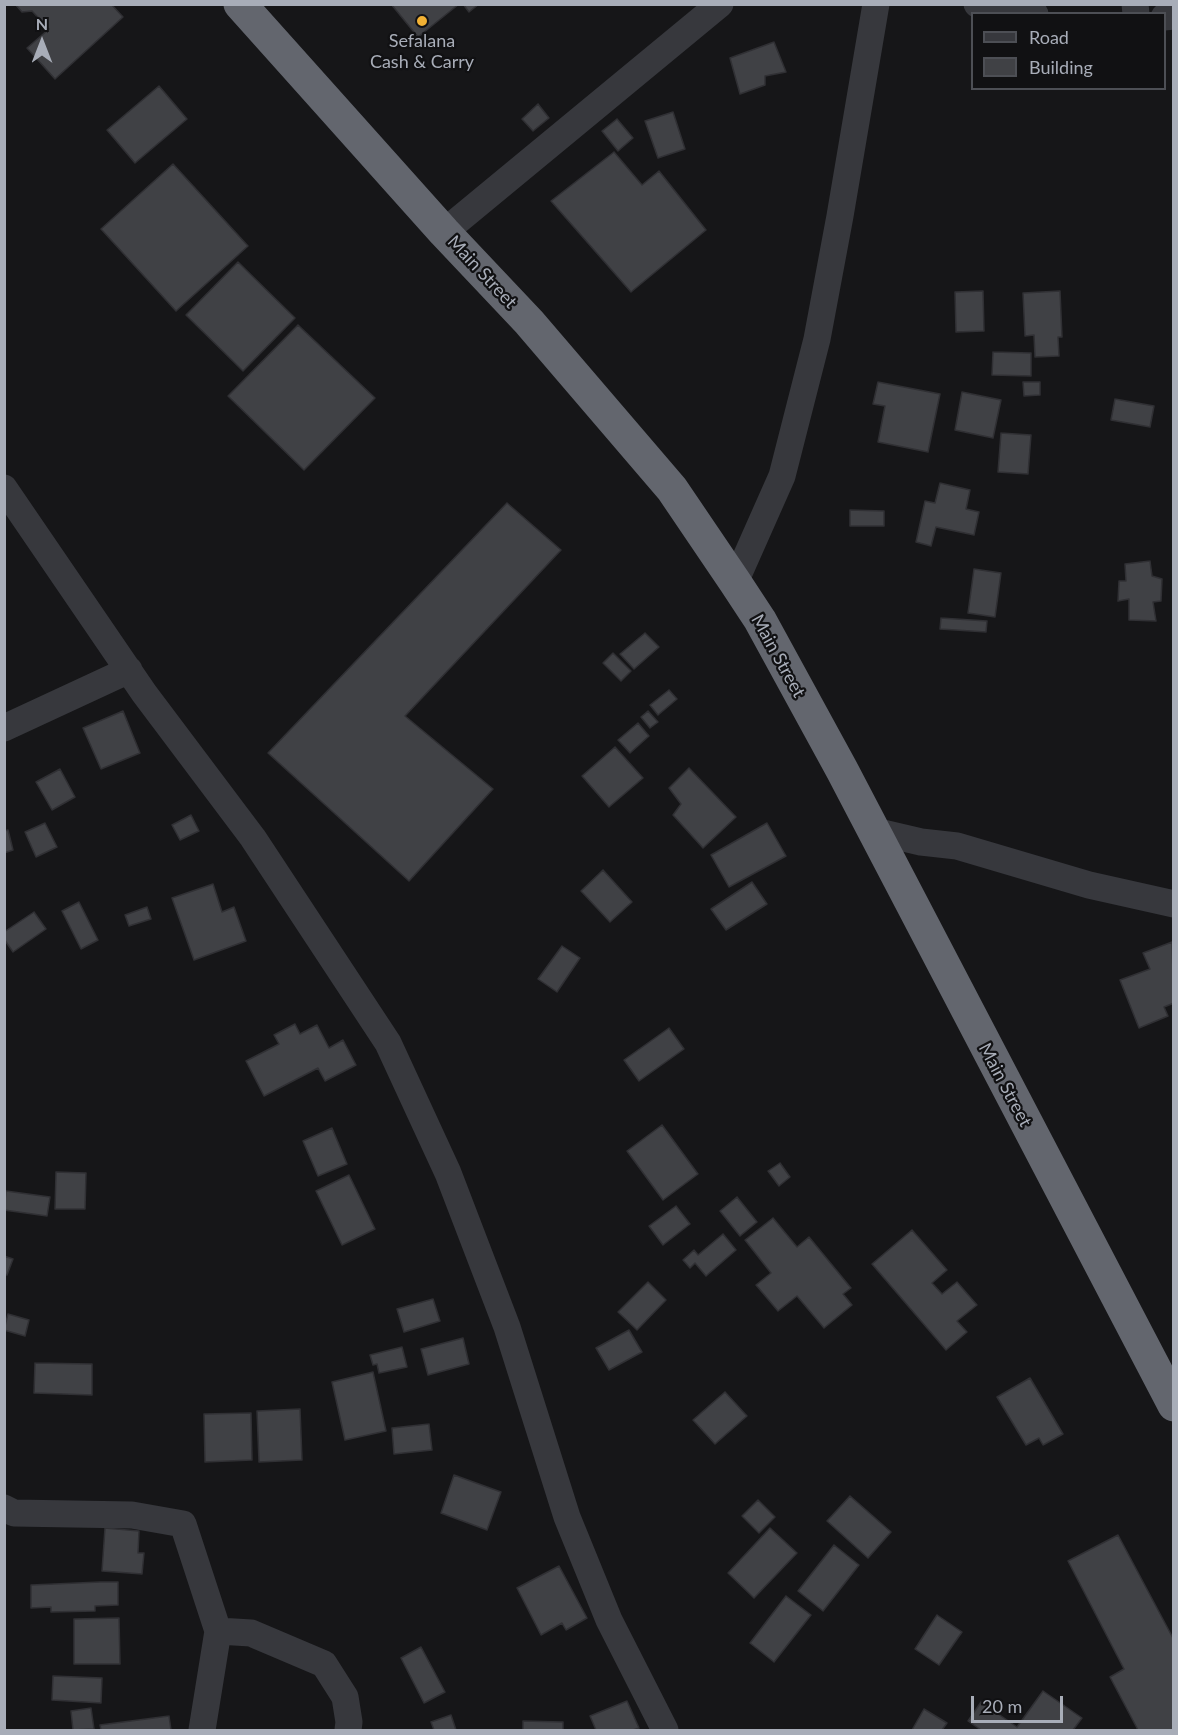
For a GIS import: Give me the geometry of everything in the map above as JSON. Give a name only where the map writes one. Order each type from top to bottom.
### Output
[{"type":"highway","name":"Main Street","points":[[240,4],[444,232],[529,322],[672,489],[735,582],[760,620],[874,831],[1173,1405]]},
{"type":"street","points":[[444,232],[720,4]]},
{"type":"street","points":[[735,582],[782,476],[817,339],[876,4]]},
{"type":"street","points":[[977,4],[1023,12]]},
{"type":"street","points":[[5,495],[129,670],[253,838],[387,1043],[448,1173],[507,1327],[567,1516],[609,1620],[665,1731]]},
{"type":"street","points":[[4,728],[129,670]]},
{"type":"street","points":[[874,831],[921,842],[957,846],[1089,885],[1173,904]]},
{"type":"street","points":[[4,1508],[14,1513],[132,1515],[183,1524],[218,1630],[202,1731]]},
{"type":"street","points":[[218,1630],[251,1633],[324,1664],[345,1697],[350,1722],[348,1731]]},
{"type":"building","points":[[15,4],[111,4],[123,17],[55,79],[27,48],[49,29],[32,11],[22,12]]},
{"type":"building","name":"Sefalana Cash & Carry","points":[[391,4],[459,4],[418,37]]},
{"type":"building","name":"Sefalana Cash & Carry","points":[[463,4],[479,4],[469,12]]},
{"type":"building","points":[[774,42],[786,72],[765,76],[765,85],[740,94],[730,58]]},
{"type":"building","points":[[159,86],[187,119],[135,163],[107,130]]},
{"type":"building","points":[[538,104],[549,118],[533,131],[522,119]]},
{"type":"building","points":[[673,112],[685,149],[658,158],[645,121]]},
{"type":"building","points":[[617,119],[633,138],[618,151],[602,131]]},
{"type":"building","points":[[614,152],[642,185],[659,171],[706,230],[631,292],[551,201]]},
{"type":"building","points":[[173,164],[248,246],[176,311],[101,229]]},
{"type":"building","points":[[238,262],[295,318],[243,371],[186,315]]},
{"type":"building","points":[[983,291],[984,331],[956,332],[955,292]]},
{"type":"building","points":[[1060,291],[1062,337],[1058,337],[1059,356],[1035,357],[1034,335],[1025,336],[1023,293]]},
{"type":"building","points":[[298,325],[375,398],[304,470],[228,396]]},
{"type":"building","points":[[993,352],[1031,353],[1031,376],[992,375]]},
{"type":"building","points":[[878,382],[940,394],[928,452],[878,442],[885,406],[873,404]]},
{"type":"building","points":[[1023,382],[1040,382],[1040,395],[1024,396]]},
{"type":"building","points":[[962,392],[1001,400],[993,438],[955,430]]},
{"type":"building","points":[[1115,399],[1154,406],[1150,427],[1111,420]]},
{"type":"building","points":[[1001,433],[1031,435],[1028,474],[998,472]]},
{"type":"building","points":[[940,483],[970,490],[966,509],[979,512],[974,535],[936,527],[931,546],[916,542],[925,501],[935,503]]},
{"type":"building","points":[[507,503],[561,550],[405,716],[493,789],[409,881],[268,753]]},
{"type":"building","points":[[850,510],[884,511],[884,526],[850,526]]},
{"type":"building","points":[[1150,561],[1152,576],[1162,579],[1161,601],[1153,602],[1156,621],[1129,620],[1129,599],[1118,601],[1119,581],[1126,581],[1125,564]]},
{"type":"building","points":[[974,569],[1001,573],[995,617],[968,613]]},
{"type":"building","points":[[941,618],[987,621],[986,632],[940,629]]},
{"type":"building","points":[[645,633],[659,647],[634,669],[620,654]]},
{"type":"building","points":[[613,653],[631,671],[621,681],[603,663]]},
{"type":"building","points":[[669,690],[677,699],[658,715],[650,705]]},
{"type":"building","points":[[123,711],[140,753],[101,769],[83,728]]},
{"type":"building","points":[[648,711],[658,722],[650,728],[641,717]]},
{"type":"building","points":[[638,723],[649,736],[630,753],[618,740]]},
{"type":"building","points":[[615,747],[643,778],[609,807],[582,776]]},
{"type":"building","points":[[689,768],[736,817],[703,848],[673,815],[681,804],[669,788]]},
{"type":"building","points":[[60,769],[75,797],[52,810],[36,782]]},
{"type":"building","points":[[191,815],[199,831],[180,840],[172,825]]},
{"type":"building","points":[[45,823],[57,847],[36,857],[25,832]]},
{"type":"building","points":[[767,823],[786,856],[729,887],[711,855]]},
{"type":"building","points":[[8,830],[13,850],[4,853],[4,831]]},
{"type":"building","points":[[603,870],[632,902],[610,922],[581,891]]},
{"type":"building","points":[[752,882],[767,904],[726,930],[711,909]]},
{"type":"building","points":[[213,884],[222,912],[234,907],[246,941],[194,960],[172,898]]},
{"type":"building","points":[[79,902],[98,940],[81,949],[62,911]]},
{"type":"building","points":[[147,907],[151,919],[129,926],[125,915]]},
{"type":"building","points":[[34,912],[46,929],[13,952],[4,939],[4,932]]},
{"type":"building","points":[[1172,942],[1174,1003],[1164,1007],[1168,1016],[1139,1028],[1120,980],[1150,969],[1143,953]]},
{"type":"building","points":[[562,946],[580,958],[557,992],[538,979]]},
{"type":"building","points":[[295,1024],[300,1034],[317,1025],[329,1048],[343,1040],[356,1065],[325,1081],[318,1068],[264,1096],[246,1061],[279,1044],[274,1035]]},
{"type":"building","points":[[669,1028],[684,1049],[639,1081],[624,1060]]},
{"type":"building","points":[[662,1125],[698,1174],[663,1200],[627,1151]]},
{"type":"building","points":[[332,1128],[347,1164],[318,1176],[303,1141]]},
{"type":"building","points":[[780,1163],[790,1177],[779,1186],[768,1171]]},
{"type":"building","points":[[56,1172],[86,1173],[85,1209],[55,1209]]},
{"type":"building","points":[[349,1175],[375,1229],[342,1245],[316,1191]]},
{"type":"building","points":[[6,1191],[50,1197],[47,1216],[4,1210]]},
{"type":"building","points":[[737,1197],[757,1222],[740,1236],[720,1211]]},
{"type":"building","points":[[676,1206],[690,1224],[663,1245],[649,1226]]},
{"type":"building","points":[[773,1218],[797,1247],[809,1237],[851,1288],[843,1294],[852,1305],[824,1328],[797,1296],[778,1311],[756,1285],[771,1273],[745,1240]]},
{"type":"building","points":[[912,1230],[947,1270],[932,1283],[942,1294],[957,1282],[977,1305],[957,1321],[967,1332],[946,1350],[872,1264]]},
{"type":"building","points":[[723,1234],[736,1250],[706,1276],[695,1263],[690,1268],[683,1260],[694,1250],[698,1255]]},
{"type":"building","points":[[4,1256],[13,1259],[7,1275],[4,1274]]},
{"type":"building","points":[[648,1282],[666,1300],[637,1330],[618,1312]]},
{"type":"building","points":[[433,1299],[440,1321],[404,1332],[397,1309]]},
{"type":"building","points":[[8,1314],[29,1320],[25,1336],[4,1330]]},
{"type":"building","points":[[629,1330],[642,1352],[609,1370],[596,1348]]},
{"type":"building","points":[[463,1338],[469,1364],[428,1375],[421,1349]]},
{"type":"building","points":[[402,1347],[407,1367],[379,1373],[377,1364],[373,1365],[370,1355]]},
{"type":"building","points":[[35,1363],[92,1364],[92,1395],[34,1393]]},
{"type":"building","points":[[373,1372],[386,1431],[345,1440],[332,1382]]},
{"type":"building","points":[[1030,1378],[1063,1434],[1043,1445],[1039,1438],[1026,1445],[997,1397]]},
{"type":"building","points":[[725,1392],[747,1416],[715,1444],[693,1420]]},
{"type":"building","points":[[300,1409],[302,1460],[259,1462],[257,1411]]},
{"type":"building","points":[[251,1413],[252,1460],[205,1462],[204,1414]]},
{"type":"building","points":[[429,1424],[432,1450],[394,1454],[392,1428]]},
{"type":"building","points":[[454,1475],[501,1492],[487,1530],[441,1513]]},
{"type":"building","points":[[850,1496],[891,1532],[868,1558],[827,1521]]},
{"type":"building","points":[[758,1500],[775,1517],[759,1533],[742,1516]]},
{"type":"building","points":[[105,1528],[139,1531],[138,1553],[144,1553],[142,1574],[102,1571]]},
{"type":"building","points":[[770,1528],[797,1553],[754,1598],[728,1573]]},
{"type":"building","points":[[1118,1535],[1174,1640],[1174,1730],[1138,1730],[1110,1677],[1124,1669],[1068,1561]]},
{"type":"building","points":[[834,1545],[859,1565],[823,1611],[798,1591]]},
{"type":"building","points":[[559,1566],[587,1618],[566,1630],[562,1623],[541,1635],[517,1588]]},
{"type":"building","points":[[118,1582],[118,1605],[95,1606],[95,1611],[51,1612],[51,1607],[31,1608],[31,1585]]},
{"type":"building","points":[[786,1596],[811,1615],[774,1662],[750,1643]]},
{"type":"building","points":[[937,1615],[962,1632],[939,1665],[915,1649]]},
{"type":"building","points":[[119,1618],[120,1664],[74,1664],[74,1619]]},
{"type":"building","points":[[421,1647],[445,1692],[424,1703],[401,1658]]},
{"type":"building","points":[[53,1676],[102,1678],[101,1703],[52,1700]]},
{"type":"building","points":[[1043,1691],[1082,1718],[1073,1730],[981,1730],[968,1721],[981,1702],[1017,1727]]},
{"type":"building","points":[[627,1701],[639,1728],[596,1730],[590,1716]]},
{"type":"building","points":[[91,1708],[94,1729],[73,1730],[71,1711]]},
{"type":"building","points":[[924,1709],[947,1723],[942,1730],[912,1730]]},
{"type":"building","points":[[451,1715],[456,1730],[434,1730],[431,1722]]},
{"type":"building","points":[[169,1716],[171,1730],[101,1730],[100,1725]]},
{"type":"building","points":[[523,1721],[563,1722],[563,1730],[523,1730]]},
{"type":"place","name":"Sefalana Cash & Carry","points":[[422,21]]}]
